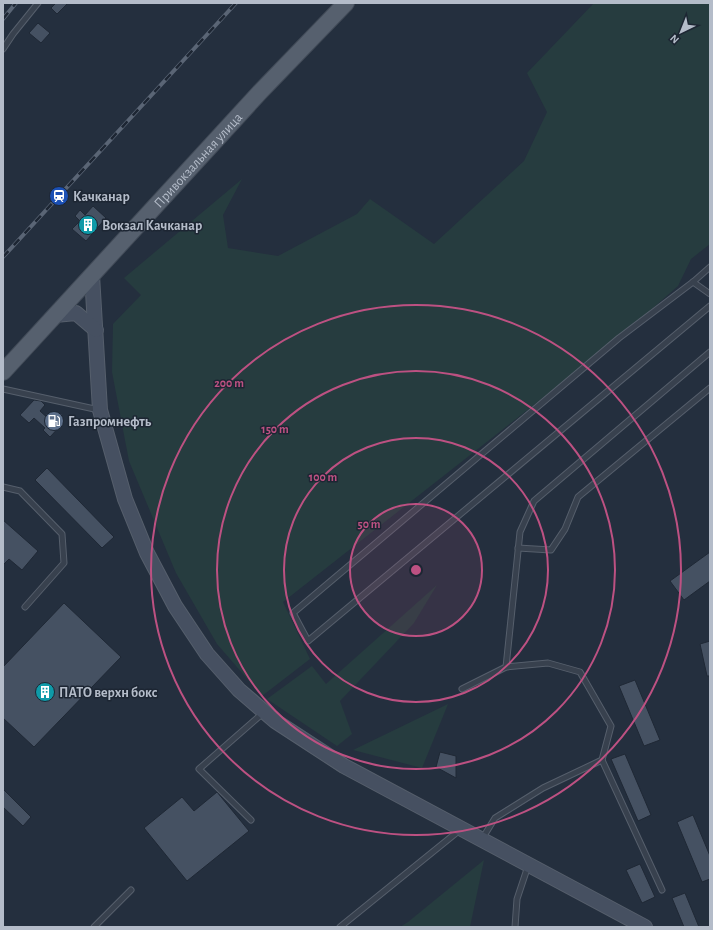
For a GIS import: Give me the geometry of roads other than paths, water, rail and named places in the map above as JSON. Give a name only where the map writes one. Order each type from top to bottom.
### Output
[{"type":"main road","name":"Привокзальная улица","points":[[3,372],[260,92],[346,3]]},
{"type":"street","points":[[92,275],[100,410],[124,499],[148,553],[175,606],[207,654],[239,690],[275,722],[344,766],[645,927]]},
{"type":"street","points":[[55,315],[76,313],[96,330]]},
{"type":"lane","points":[[3,49],[38,3]]},
{"type":"lane","points":[[710,267],[693,282],[619,338],[293,613],[308,641],[710,306]]},
{"type":"lane","points":[[693,282],[710,294]]},
{"type":"lane","points":[[506,667],[520,532],[534,501],[710,352]]},
{"type":"lane","points":[[518,548],[551,550],[565,529],[578,497],[710,388]]},
{"type":"lane","points":[[3,389],[100,410]]},
{"type":"lane","points":[[3,487],[20,491],[62,534],[64,563],[25,607]]},
{"type":"lane","points":[[462,688],[506,667],[548,663],[580,672],[611,726],[602,760],[662,890]]},
{"type":"lane","points":[[252,820],[199,769],[264,712]]},
{"type":"lane","points":[[482,840],[495,818],[544,788],[602,760]]},
{"type":"lane","points":[[340,927],[461,829]]},
{"type":"lane","points":[[515,927],[517,899],[528,865]]},
{"type":"lane","points":[[94,927],[131,890]]},
{"type":"railway","points":[[3,19],[16,3]]},
{"type":"railway","points":[[3,257],[236,3]]},
{"type":"place","name":"Качканар","points":[[59,196]]},
{"type":"place","name":"Вокзал Качканар","points":[[88,225]]},
{"type":"place","name":"Газпромнефть","points":[[54,421]]},
{"type":"place","name":"ПАТО верхн бокс","points":[[45,692]]}]
